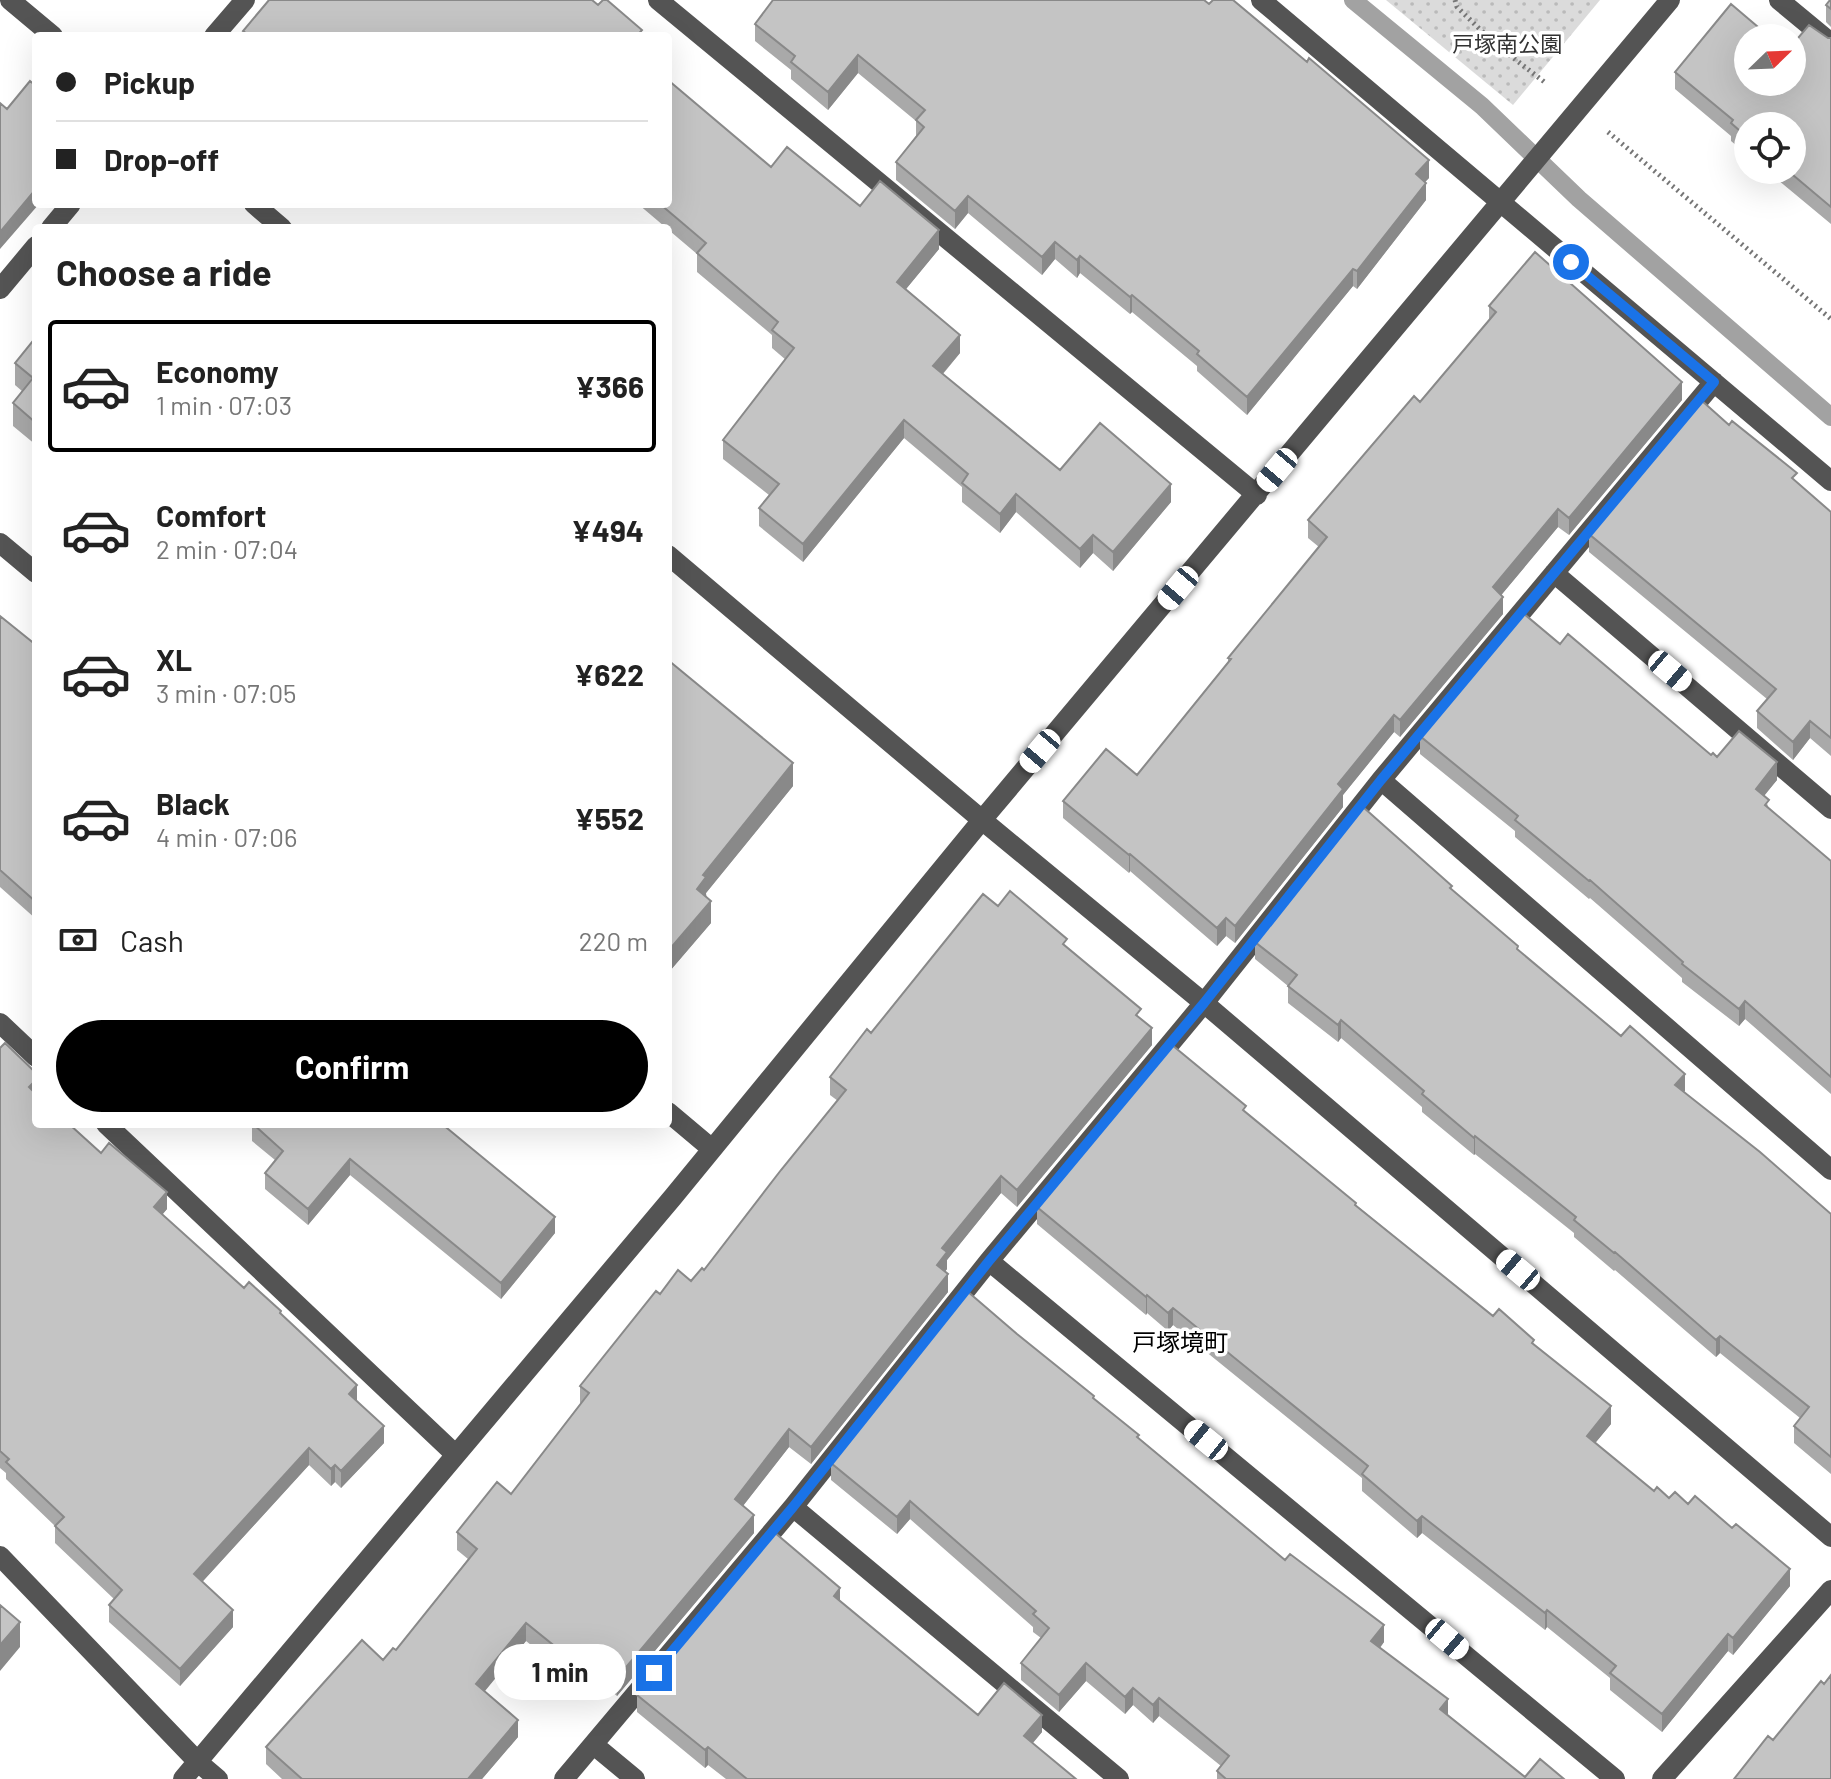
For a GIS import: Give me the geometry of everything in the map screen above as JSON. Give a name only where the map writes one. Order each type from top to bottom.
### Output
[{"type":"street","points":[[10,0],[48,32]]},
{"type":"street","points":[[217,32],[245,0]]},
{"type":"street","points":[[658,0],[1257,495]]},
{"type":"street","points":[[1261,0],[1831,481]]},
{"type":"street","points":[[183,1779],[1670,0]]},
{"type":"street","points":[[1779,0],[1831,43]]},
{"type":"street","points":[[54,224],[68,208]]},
{"type":"street","points":[[259,208],[277,224]]},
{"type":"street","points":[[0,289],[32,251]]},
{"type":"street","points":[[564,1779],[793,1507],[989,1261],[1204,1003],[1381,780],[1714,382]]},
{"type":"street","points":[[0,543],[32,570]]},
{"type":"street","points":[[672,558],[1204,1003],[1831,1537]]},
{"type":"street","points":[[1554,573],[1831,809]]},
{"type":"street","points":[[1381,780],[1831,1170]]},
{"type":"street","points":[[0,1023],[32,1053]]},
{"type":"street","points":[[672,1115],[712,1149]]},
{"type":"street","points":[[110,1128],[456,1455]]},
{"type":"street","points":[[989,1261],[1615,1779]]},
{"type":"street","points":[[793,1507],[1119,1779]]},
{"type":"street","points":[[0,1556],[198,1762],[218,1779]]},
{"type":"street","points":[[1662,1779],[1831,1590]]},
{"type":"street","points":[[594,1745],[635,1779]]},
{"type":"path","points":[[1455,0],[1457,7],[1494,43],[1580,108],[1831,319]]},
{"type":"green space","name":"戸塚南公園","points":[[1386,0],[1600,0],[1513,105]]},
{"type":"building","points":[[269,0],[592,0],[598,5],[607,0],[642,30],[640,32],[243,31]]},
{"type":"building","points":[[773,0],[1204,0],[1209,4],[1213,0],[1233,0],[1307,62],[1309,58],[1429,160],[1416,174],[1426,183],[1357,271],[1353,269],[1247,397],[1197,354],[1199,351],[1080,256],[1077,260],[1055,242],[1042,257],[968,196],[955,211],[896,162],[924,127],[916,120],[925,110],[858,55],[828,92],[791,62],[795,56],[755,24]]},
{"type":"building","points":[[1731,4],[1755,24],[1734,24],[1734,96],[1806,96],[1806,29],[1809,25],[1831,38],[1831,207],[1804,184],[1806,112],[1734,112],[1734,126],[1731,123],[1733,120],[1675,72]]},
{"type":"building","points":[[30,81],[32,83],[32,194],[0,232],[0,103],[7,109]]},
{"type":"building","points":[[672,83],[771,167],[787,147],[860,206],[880,181],[939,230],[897,282],[960,335],[933,366],[1060,470],[1100,423],[1171,484],[1113,552],[1093,535],[1080,549],[1016,494],[1000,514],[962,483],[968,474],[904,420],[803,544],[759,508],[779,484],[723,440],[794,348],[772,330],[778,322],[697,253],[706,243],[665,208],[672,208]]},
{"type":"building","points":[[1535,252],[1682,382],[1569,518],[1558,509],[1493,587],[1503,597],[1400,720],[1394,715],[1338,784],[1343,789],[1235,926],[1226,918],[1217,928],[1063,801],[1106,749],[1137,775],[1327,537],[1308,520],[1414,396],[1420,402],[1496,312],[1489,306]]},
{"type":"building","points":[[32,342],[32,377],[15,363]]},
{"type":"building","points":[[32,379],[32,420],[13,403]]},
{"type":"building","points":[[1701,400],[1729,425],[1732,421],[1797,473],[1792,478],[1831,512],[1831,738],[1810,721],[1793,742],[1757,711],[1776,689],[1589,534]]},
{"type":"building","points":[[1523,613],[1560,644],[1568,634],[1711,755],[1713,753],[1717,757],[1739,731],[1777,762],[1756,789],[1769,800],[1765,805],[1831,861],[1831,1077],[1745,1001],[1739,1009],[1682,964],[1590,880],[1515,820],[1518,816],[1420,736]]},
{"type":"building","points":[[0,616],[32,642],[32,898],[0,870]]},
{"type":"building","points":[[672,663],[793,763],[703,875],[706,877],[697,889],[711,901],[672,946]]},
{"type":"building","points":[[1363,807],[1518,946],[1517,949],[1621,1036],[1630,1026],[1685,1074],[1675,1085],[1760,1152],[1831,1214],[1831,1457],[1794,1426],[1809,1407],[1720,1336],[1716,1340],[1574,1220],[1576,1217],[1422,1094],[1424,1091],[1341,1020],[1338,1025],[1288,986],[1297,975],[1255,942]]},
{"type":"building","points":[[1010,891],[1067,939],[1063,944],[1141,1009],[1136,1015],[1152,1028],[1017,1190],[1001,1176],[942,1248],[947,1252],[937,1265],[948,1274],[811,1447],[789,1429],[735,1499],[754,1515],[617,1678],[597,1662],[588,1673],[526,1623],[476,1684],[518,1720],[468,1779],[302,1779],[266,1747],[362,1640],[383,1660],[393,1648],[396,1650],[477,1549],[457,1532],[497,1482],[511,1494],[589,1393],[580,1386],[656,1291],[660,1294],[678,1270],[691,1281],[702,1268],[704,1270],[846,1090],[830,1077],[867,1029],[871,1033],[983,894],[998,906]]},
{"type":"building","points":[[5,1043],[32,1069],[32,1084],[29,1087],[32,1090],[32,1128],[73,1128],[101,1153],[109,1143],[167,1192],[154,1207],[244,1288],[249,1282],[281,1311],[357,1385],[349,1394],[384,1426],[341,1471],[335,1465],[331,1469],[309,1448],[194,1574],[233,1610],[180,1669],[109,1605],[122,1590],[55,1526],[64,1517],[6,1462],[9,1459],[0,1451],[0,1048]]},
{"type":"building","points":[[1172,1045],[1246,1106],[1243,1110],[1355,1205],[1493,1316],[1499,1309],[1534,1340],[1532,1343],[1611,1406],[1587,1436],[1654,1491],[1657,1487],[1669,1498],[1675,1492],[1688,1504],[1695,1496],[1732,1528],[1736,1524],[1790,1569],[1733,1638],[1728,1634],[1662,1714],[1610,1673],[1616,1666],[1547,1610],[1545,1613],[1422,1516],[1417,1521],[1362,1474],[1368,1466],[1173,1308],[1168,1313],[1146,1297],[1037,1207]]},
{"type":"building","points":[[257,1128],[447,1128],[555,1217],[501,1283],[350,1159],[308,1209],[265,1173],[283,1151]]},
{"type":"building","points":[[967,1291],[1285,1560],[1290,1554],[1384,1625],[1371,1641],[1448,1699],[1440,1709],[1525,1777],[1540,1759],[1564,1779],[1226,1779],[1217,1771],[1229,1756],[1159,1698],[1153,1705],[1133,1688],[1125,1697],[1086,1663],[1059,1695],[1021,1663],[1049,1628],[1033,1614],[1036,1611],[910,1501],[897,1517],[831,1463]]},
{"type":"building","points":[[774,1532],[840,1588],[834,1596],[978,1715],[1004,1683],[1042,1715],[1024,1736],[1076,1779],[747,1779],[708,1747],[705,1750],[637,1695]]},
{"type":"building","points":[[0,1605],[20,1622],[0,1645]]},
{"type":"building","points":[[1831,1675],[1831,1779],[1734,1779],[1768,1736],[1773,1740],[1821,1681],[1824,1684]]},
{"type":"waterway","points":[[1353,0],[1482,106],[1579,199],[1831,417]]},
{"type":"district","name":"戸塚境町","points":[[1180,1341]]},
{"type":"route","points":[[654,1673],[793,1507],[989,1261],[1204,1003],[1381,780],[1714,382],[1571,262]]}]
